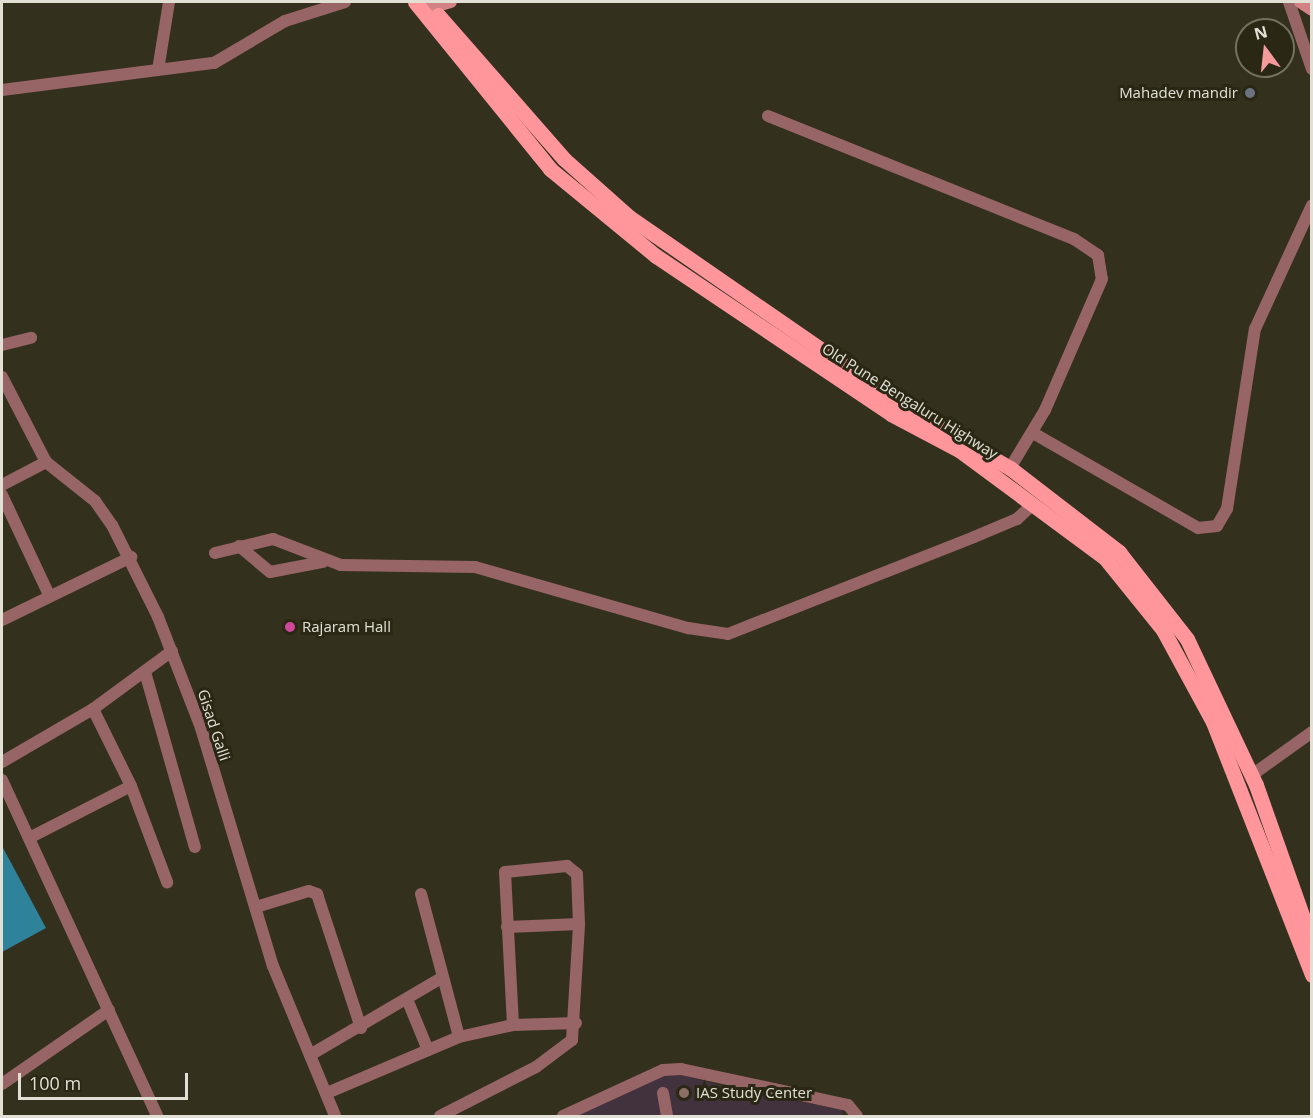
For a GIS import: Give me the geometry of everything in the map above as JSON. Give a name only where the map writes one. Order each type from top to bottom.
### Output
[{"type":"main road","points":[[420,4],[451,2]]},
{"type":"main road","points":[[1300,2],[1311,10]]},
{"type":"main road","name":"Old Pune Bengaluru Highway","points":[[420,4],[564,159],[629,217],[903,406],[1010,468],[1083,521],[1152,588],[1187,639],[1252,775],[1311,943]]},
{"type":"main road","name":"Old Pune Bengaluru Highway","points":[[420,4],[550,169],[656,256],[891,414],[959,450],[1105,558],[1163,630],[1213,722],[1311,975]]},
{"type":"street","points":[[158,70],[169,2]]},
{"type":"street","points":[[2,90],[214,63],[285,21],[345,2]]},
{"type":"street","points":[[1289,2],[1311,69]]},
{"type":"street","points":[[768,116],[1074,239],[1098,255],[1102,279],[1033,433],[1010,468]]},
{"type":"street","points":[[1033,433],[1198,528],[1217,526],[1227,509],[1255,330],[1311,205]]},
{"type":"street","points":[[2,345],[31,338]]},
{"type":"street","name":"Gisad Galli","points":[[2,377],[45,462],[94,501],[131,557],[172,651],[256,907],[310,1055],[335,1116]]},
{"type":"street","points":[[2,485],[45,462]]},
{"type":"street","points":[[2,495],[50,595]]},
{"type":"street","points":[[239,546],[270,572],[323,562],[475,567],[688,628],[728,634],[982,534],[1033,504]]},
{"type":"street","points":[[215,553],[273,539],[323,562]]},
{"type":"street","points":[[2,620],[131,557]]},
{"type":"street","points":[[2,762],[93,709],[172,651]]},
{"type":"street","points":[[145,672],[195,847]]},
{"type":"street","points":[[93,709],[131,786],[166,882]]},
{"type":"street","points":[[1252,775],[1311,732]]},
{"type":"street","points":[[2,780],[157,1116]]},
{"type":"street","points":[[29,838],[131,786]]},
{"type":"street","points":[[440,1116],[563,1050],[576,1023],[579,924],[573,869],[514,867],[504,877],[513,1025]]},
{"type":"street","points":[[256,907],[309,891],[317,894],[361,1028]]},
{"type":"street","points":[[421,894],[459,1037]]},
{"type":"street","points":[[507,927],[579,924]]},
{"type":"street","points":[[310,1055],[361,1028],[443,977]]},
{"type":"street","points":[[407,999],[428,1050]]},
{"type":"street","points":[[2,1084],[109,1010]]},
{"type":"street","points":[[327,1093],[459,1037],[513,1025],[576,1023]]},
{"type":"street","points":[[563,1116],[663,1070],[681,1069],[849,1105],[857,1116]]},
{"type":"street","points":[[663,1093],[667,1116]]},
{"type":"shaded area","name":"IAS Study Center","points":[[663,1070],[753,1094],[842,1109],[842,1116],[553,1116],[627,1091]]},
{"type":"water","points":[[2,846],[46,928],[2,952]]},
{"type":"place","name":"Mahadev mandir","points":[[1250,93]]},
{"type":"place","name":"Rajaram Hall","points":[[290,627]]},
{"type":"place","name":"IAS Study Center","points":[[684,1093]]}]
